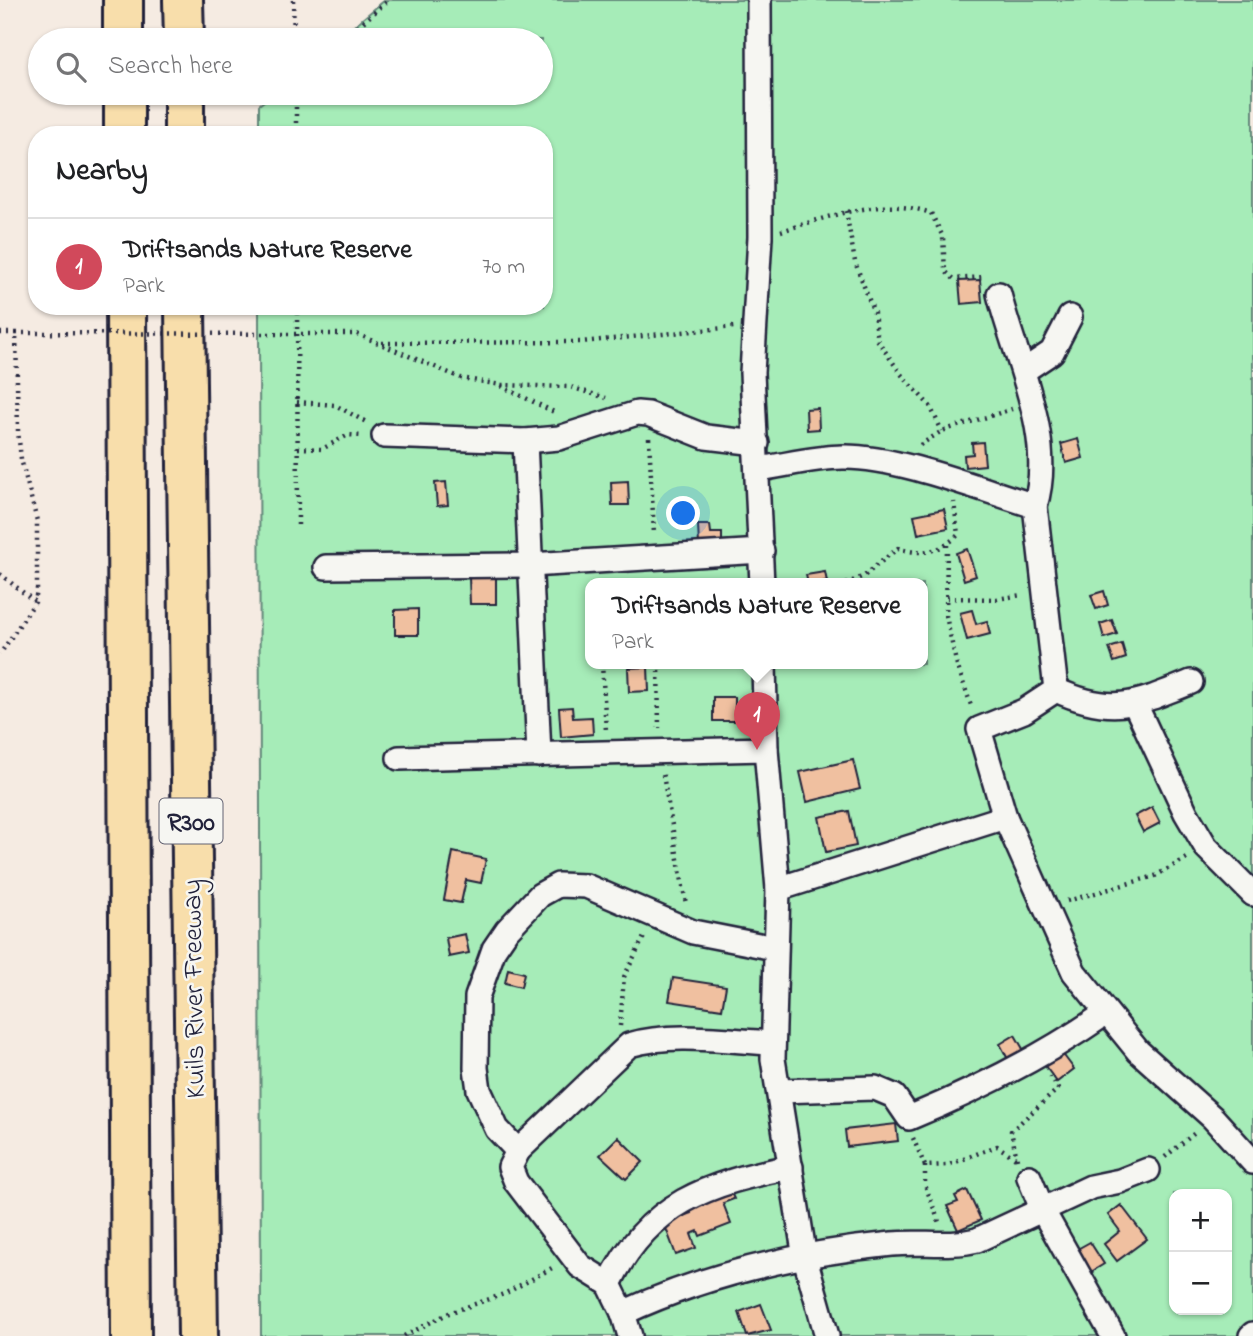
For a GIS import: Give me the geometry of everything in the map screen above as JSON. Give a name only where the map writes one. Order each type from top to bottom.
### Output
[{"type":"highway","points":[[123,0],[124,28]]},
{"type":"highway","points":[[183,0],[184,28]]},
{"type":"highway","points":[[124,105],[124,126]]},
{"type":"highway","points":[[184,105],[184,126]]},
{"type":"highway","name":"R300","points":[[126,315],[131,1336]]},
{"type":"highway","name":"Kuils River Freeway","points":[[186,315],[198,1336]]},
{"type":"street","points":[[759,0],[760,237],[752,373],[759,469],[762,578]]},
{"type":"street","points":[[999,293],[1012,342],[1025,370],[1042,471],[1035,506],[1056,690]]},
{"type":"street","points":[[1025,370],[1052,352],[1070,317]]},
{"type":"street","points":[[384,436],[525,441],[559,438],[642,413],[706,437],[757,443]]},
{"type":"street","points":[[525,441],[539,754]]},
{"type":"street","points":[[759,469],[842,457],[889,464],[1035,506]]},
{"type":"street","points":[[326,567],[530,565],[762,551]]},
{"type":"street","points":[[764,669],[766,749],[778,889],[773,1043],[805,1258],[828,1336]]},
{"type":"street","points":[[1056,690],[1099,705],[1135,704],[1191,682]]},
{"type":"street","points":[[1056,690],[1024,711],[979,729],[1004,817],[1074,972],[1138,1051],[1213,1118],[1253,1162]]},
{"type":"street","points":[[1135,704],[1186,813],[1206,847],[1253,894]]},
{"type":"street","points":[[399,758],[766,749]]},
{"type":"street","points":[[778,889],[1004,817]]},
{"type":"street","points":[[518,1151],[498,1129],[485,1107],[476,1068],[477,997],[494,949],[540,895],[558,885],[586,886],[693,932],[775,947]]},
{"type":"street","points":[[779,1091],[875,1088],[894,1096],[909,1118],[990,1084],[1037,1058],[1106,1013]]},
{"type":"street","points":[[629,1336],[624,1313],[609,1284],[587,1272],[569,1252],[512,1175],[511,1159],[619,1052],[646,1040],[773,1043]]},
{"type":"street","points":[[609,1284],[629,1246],[656,1221],[690,1196],[739,1177],[790,1167]]},
{"type":"street","points":[[1023,1168],[1042,1211],[1112,1336]]},
{"type":"street","points":[[624,1313],[665,1294],[725,1274],[892,1244],[958,1245],[977,1240],[1102,1183],[1121,1181],[1148,1170]]},
{"type":"path","points":[[293,0],[294,28]]},
{"type":"path","points":[[356,28],[388,0]]},
{"type":"path","points":[[296,105],[296,126]]},
{"type":"path","points":[[760,237],[846,211],[890,206],[915,208],[931,213],[943,237],[945,271],[954,279],[987,278],[999,293]]},
{"type":"path","points":[[846,211],[855,262],[874,313],[878,341],[901,374],[930,406],[942,431]]},
{"type":"path","points":[[297,315],[298,528]]},
{"type":"path","points":[[0,333],[357,334],[382,342],[582,342],[754,324]]},
{"type":"path","points":[[0,654],[35,602],[37,521],[21,459],[16,333]]},
{"type":"path","points":[[382,342],[386,347],[461,378],[501,385],[570,387],[642,413],[655,557]]},
{"type":"path","points":[[501,385],[560,415],[583,431]]},
{"type":"path","points":[[298,402],[335,405],[384,436]]},
{"type":"path","points":[[889,464],[942,431],[1030,404]]},
{"type":"path","points":[[298,448],[322,449],[348,435],[384,436]]},
{"type":"path","points":[[860,578],[898,548],[916,555],[947,545],[958,535],[951,480]]},
{"type":"path","points":[[947,545],[946,616],[956,662],[979,729]]},
{"type":"path","points":[[0,574],[35,602]]},
{"type":"path","points":[[947,598],[997,600],[1044,592]]},
{"type":"path","points":[[602,669],[607,753]]},
{"type":"path","points":[[657,669],[659,752],[684,898],[693,932]]},
{"type":"path","points":[[1044,909],[1098,890],[1155,876],[1206,847]]},
{"type":"path","points":[[619,1052],[624,977],[654,917],[684,898]]},
{"type":"path","points":[[1023,1168],[1011,1130],[1058,1089],[1037,1058]]},
{"type":"path","points":[[909,1118],[915,1145],[925,1166],[925,1185],[942,1228],[940,1244]]},
{"type":"path","points":[[1148,1170],[1213,1118]]},
{"type":"path","points":[[925,1166],[948,1165],[997,1146],[1023,1168]]},
{"type":"path","points":[[404,1336],[449,1313],[504,1294],[551,1269],[569,1252]]},
{"type":"green space","points":[[385,0],[1253,0],[1253,1336],[261,1336],[259,315],[553,315],[553,126],[259,126],[259,105],[553,105],[553,28],[351,28]]},
{"type":"building","points":[[980,280],[982,302],[961,304],[959,281]]},
{"type":"building","points":[[818,408],[819,429],[807,430],[806,409]]},
{"type":"building","points":[[1078,439],[1083,458],[1066,463],[1061,444]]},
{"type":"building","points":[[983,442],[985,465],[965,467],[964,455],[973,454],[972,443]]},
{"type":"building","points":[[628,481],[629,505],[612,505],[611,482]]},
{"type":"building","points":[[446,482],[448,505],[437,506],[435,483]]},
{"type":"building","points":[[944,509],[948,528],[918,534],[914,515]]},
{"type":"building","points":[[698,525],[710,525],[711,533],[722,533],[722,545],[699,546]]},
{"type":"building","points":[[967,549],[976,576],[964,580],[956,553]]},
{"type":"building","points":[[825,572],[826,578],[807,578],[806,575]]},
{"type":"building","points":[[496,576],[496,604],[470,604],[469,577]]},
{"type":"building","points":[[1104,591],[1108,605],[1096,609],[1091,595]]},
{"type":"building","points":[[418,609],[418,635],[395,635],[395,610]]},
{"type":"building","points":[[972,610],[976,624],[987,621],[990,634],[967,640],[960,613]]},
{"type":"building","points":[[1112,620],[1117,634],[1104,638],[1100,624]]},
{"type":"building","points":[[1122,644],[1126,658],[1114,662],[1109,648]]},
{"type":"building","points":[[628,669],[648,669],[649,691],[629,692]]},
{"type":"building","points":[[713,697],[735,697],[735,721],[713,721]]},
{"type":"building","points":[[572,707],[573,718],[592,717],[593,734],[561,737],[559,708]]},
{"type":"building","points":[[853,760],[860,789],[807,802],[800,772]]},
{"type":"building","points":[[1152,807],[1160,823],[1143,832],[1135,816]]},
{"type":"building","points":[[849,811],[856,846],[826,852],[819,817]]},
{"type":"building","points":[[453,852],[486,859],[481,883],[466,880],[461,903],[444,900]]},
{"type":"building","points":[[465,934],[469,953],[449,957],[446,938]]},
{"type":"building","points":[[508,969],[524,973],[521,987],[505,983]]},
{"type":"building","points":[[673,978],[726,986],[722,1009],[669,1001]]},
{"type":"building","points":[[1015,1035],[1026,1054],[1010,1063],[1000,1044]]},
{"type":"building","points":[[1062,1053],[1074,1069],[1057,1082],[1045,1066]]},
{"type":"building","points":[[896,1124],[898,1141],[847,1147],[845,1130]]},
{"type":"building","points":[[618,1137],[643,1162],[626,1179],[600,1155]]},
{"type":"building","points":[[729,1188],[734,1199],[723,1203],[731,1224],[700,1236],[698,1231],[691,1234],[696,1248],[676,1255],[664,1223],[691,1213],[690,1209],[710,1201],[708,1196]]},
{"type":"building","points":[[967,1190],[981,1220],[958,1230],[947,1206],[958,1202],[955,1196]]},
{"type":"building","points":[[1121,1205],[1147,1239],[1117,1261],[1104,1244],[1120,1231],[1108,1215]]},
{"type":"building","points":[[1090,1242],[1104,1264],[1086,1275],[1072,1252]]},
{"type":"building","points":[[761,1304],[771,1330],[747,1336],[739,1312]]},
{"type":"place","name":"Driftsands Nature Reserve","points":[[757,750]]}]
